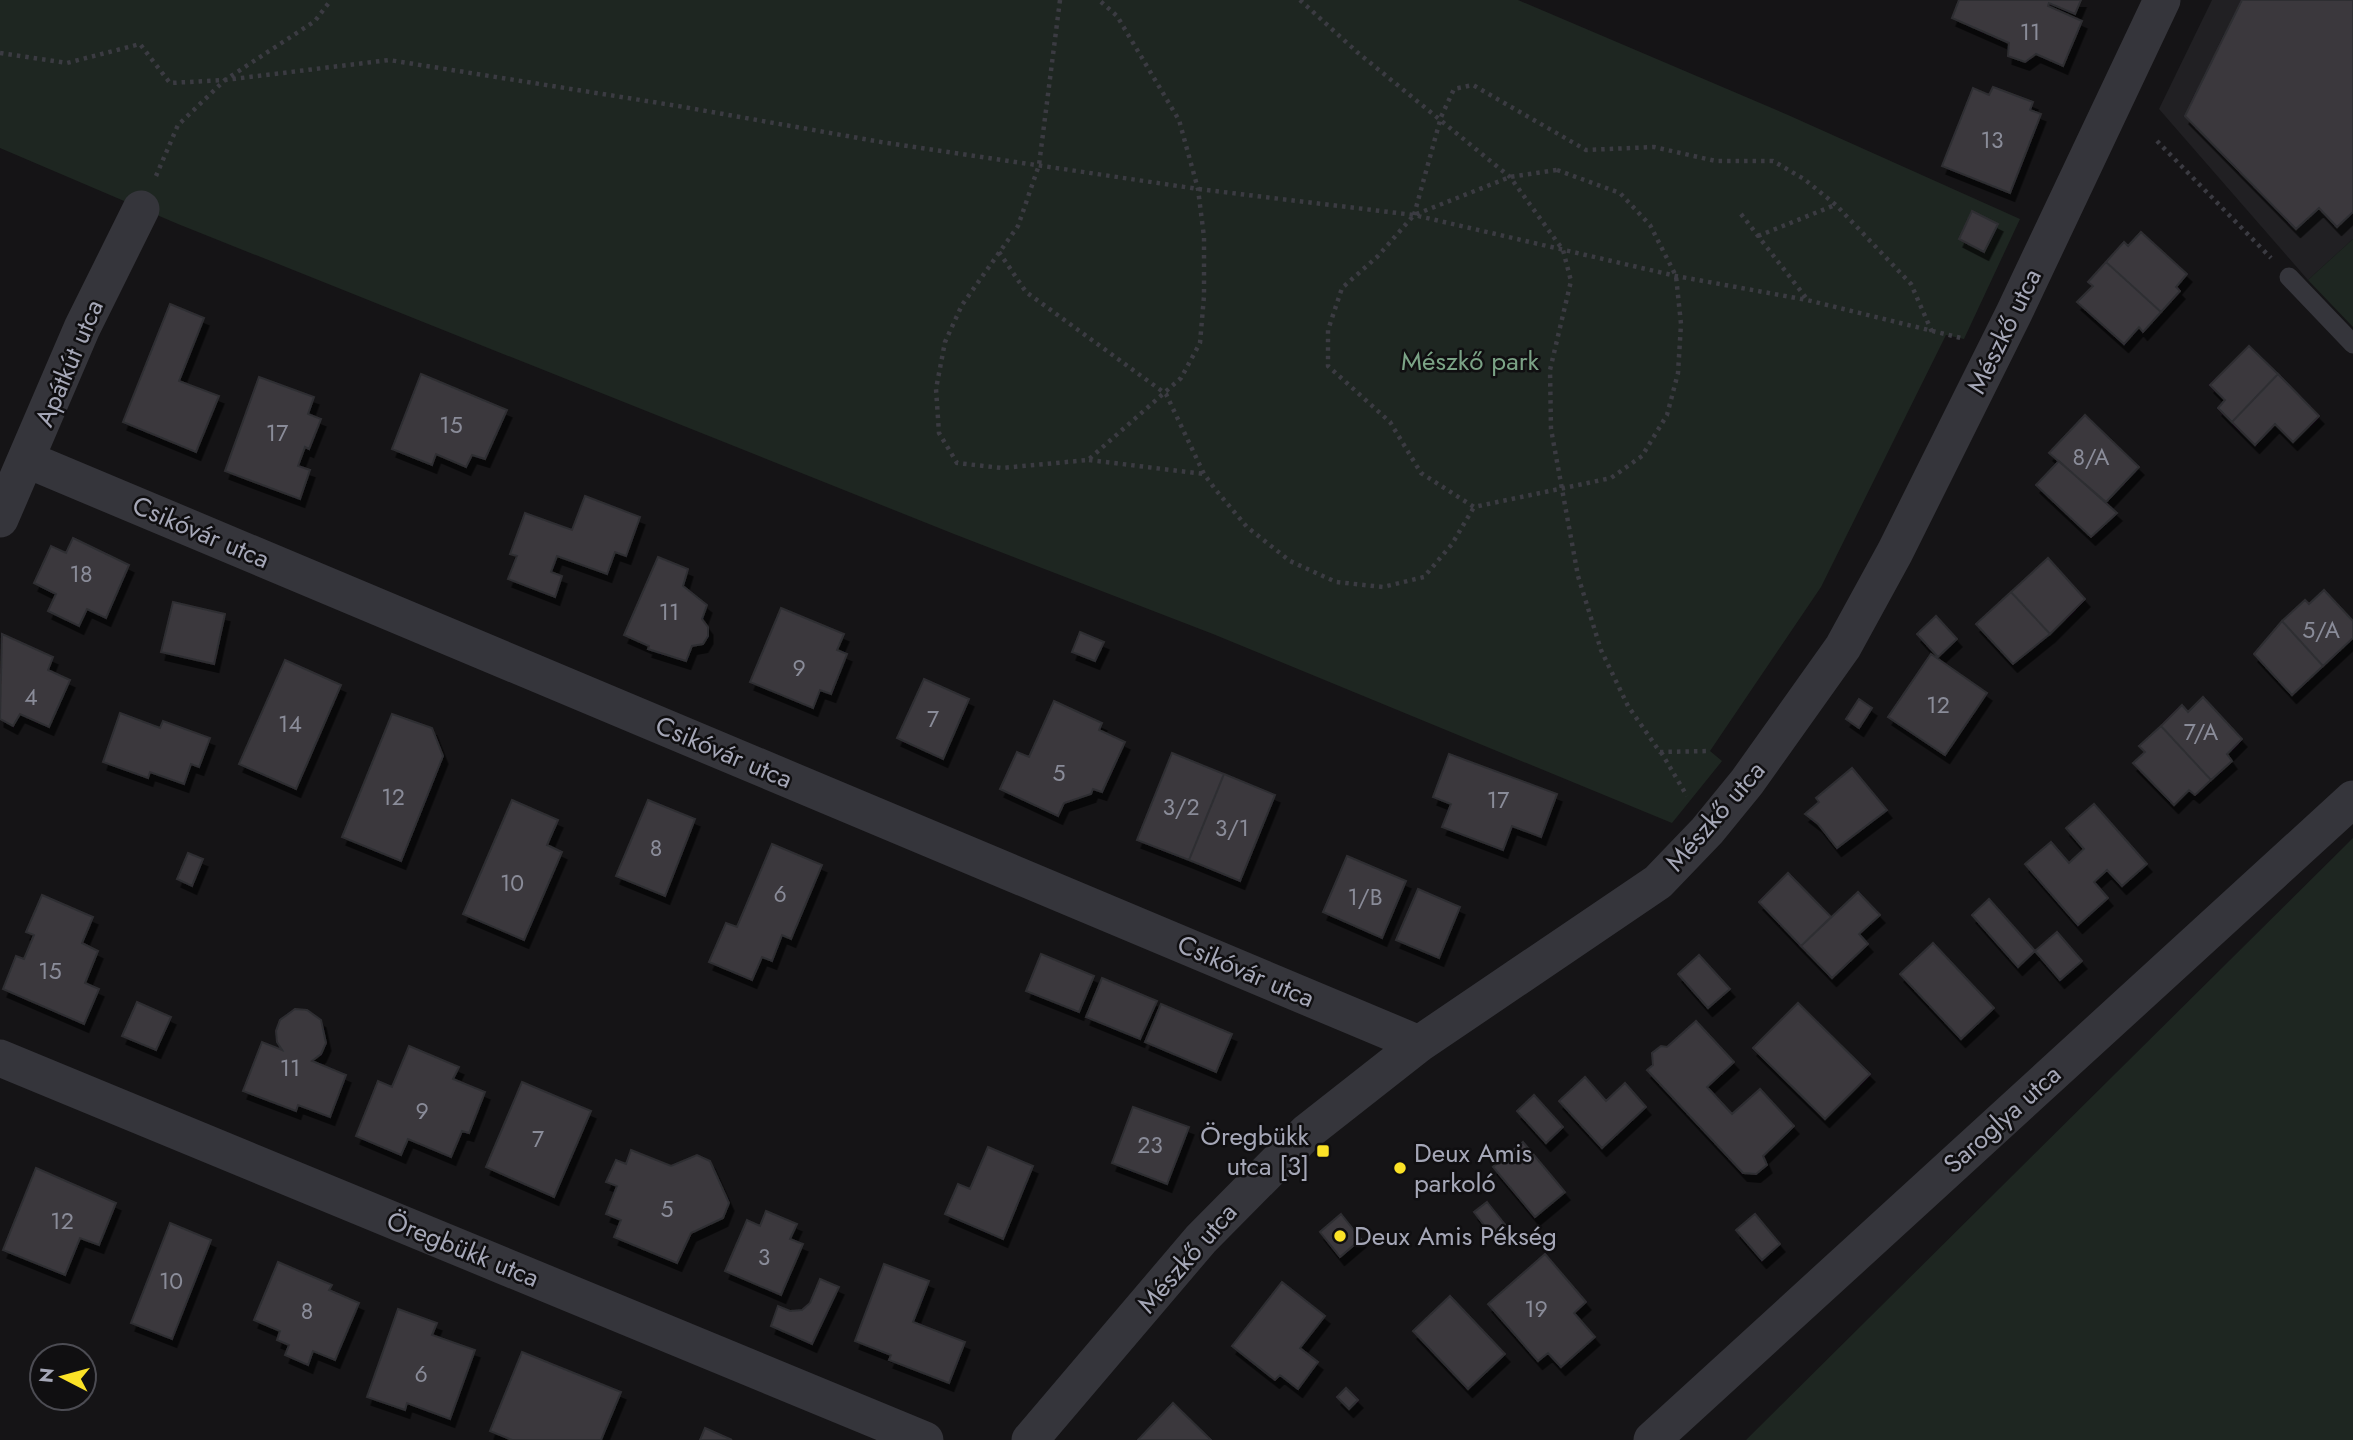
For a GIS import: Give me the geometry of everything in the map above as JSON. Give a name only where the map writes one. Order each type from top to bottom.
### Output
[{"type":"street","name":"Mészkő utca","points":[[1030,1440],[1201,1239],[1307,1132],[1419,1044],[1658,882],[1707,831],[1781,738],[1820,681],[1895,552],[2000,341],[2162,0]]},
{"type":"street","name":"Apátkút utca","points":[[0,519],[28,460],[82,328],[141,209]]},
{"type":"street","name":"Csikóvár utca","points":[[28,460],[1419,1044]]},
{"type":"street","name":"Saroglya utca","points":[[1651,1440],[2353,799]]},
{"type":"street","name":"Öregbükk utca","points":[[0,1058],[925,1440]]},
{"type":"lane","points":[[2289,277],[2353,344]]},
{"type":"path","points":[[141,209],[178,125],[225,80],[316,21],[331,0]]},
{"type":"path","points":[[1060,0],[1038,165],[1018,226],[961,305],[945,342],[936,389],[939,433],[957,463],[1002,468],[1088,460],[1204,474]]},
{"type":"path","points":[[1088,460],[1181,378],[1200,343],[1204,296],[1204,237],[1198,189],[1179,120],[1117,16],[1099,0]]},
{"type":"path","points":[[1300,0],[1357,52],[1441,117],[1510,177],[1563,250],[1571,281],[1550,370],[1552,429],[1578,576],[1601,650],[1628,706],[1660,752],[1707,831]]},
{"type":"path","points":[[0,54],[67,63],[140,44],[170,83],[225,80],[389,60],[1038,165],[1198,189],[1414,215],[1676,276],[1807,300],[1964,339]]},
{"type":"path","points":[[1414,215],[1510,177],[1557,170],[1620,193],[1650,225],[1676,276],[1682,324],[1678,373],[1667,415],[1642,456],[1611,478],[1474,507],[1421,472],[1390,422],[1328,366],[1328,330],[1342,288],[1378,256],[1414,215],[1441,117],[1454,89],[1473,85],[1586,150],[1654,148],[1716,161],[1773,161],[1804,179],[1836,205],[1911,284],[1932,332]]},
{"type":"path","points":[[2157,141],[2289,277]]},
{"type":"path","points":[[1758,236],[1836,205]]},
{"type":"path","points":[[1741,214],[1807,300]]},
{"type":"path","points":[[999,252],[1026,292],[1166,394],[1204,474],[1247,527],[1290,561],[1336,582],[1383,586],[1424,577],[1452,544],[1474,507]]},
{"type":"path","points":[[1660,752],[1710,751]]},
{"type":"shaded area","points":[[2212,0],[2353,0],[2353,239],[2308,280],[2159,109]]},
{"type":"green space","name":"Mészkő park","points":[[0,0],[1518,0],[1788,115],[2020,219],[1964,339],[1946,335],[1821,587],[1710,751],[1722,761],[1672,823],[1213,634],[954,534],[178,224],[0,148]]},
{"type":"green space","points":[[2353,239],[2353,327],[2308,280]]},
{"type":"green space","points":[[2353,838],[2353,1440],[1746,1440]]},
{"type":"building","points":[[1959,0],[2081,0],[2075,14],[2049,3],[2048,6],[2082,21],[2063,66],[2036,54],[2025,62],[2008,56],[2009,43],[1952,18]]},
{"type":"building","points":[[2242,0],[2353,0],[2353,212],[2337,227],[2319,208],[2296,229],[2185,116]]},
{"type":"building","points":[[1993,87],[2033,102],[2030,110],[2041,114],[2010,193],[1942,166],[1973,88],[1989,95]]},
{"type":"building","points":[[1972,211],[1998,224],[1984,252],[1959,239]]},
{"type":"building","points":[[2141,232],[2187,274],[2176,287],[2180,291],[2161,312],[2106,262],[2124,242],[2128,246]]},
{"type":"building","points":[[2106,262],[2161,312],[2143,332],[2139,327],[2124,344],[2077,302],[2093,286],[2088,282]]},
{"type":"building","points":[[170,304],[204,318],[179,381],[219,396],[196,452],[123,422]]},
{"type":"building","points":[[2249,346],[2278,374],[2232,422],[2218,408],[2225,400],[2210,385]]},
{"type":"building","points":[[421,374],[507,410],[485,459],[472,455],[466,467],[436,454],[432,465],[392,449]]},
{"type":"building","points":[[2278,374],[2319,416],[2293,442],[2275,424],[2255,445],[2232,422]]},
{"type":"building","points":[[259,377],[314,397],[308,414],[321,419],[309,449],[305,447],[298,466],[310,470],[300,499],[225,471]]},
{"type":"building","points":[[2085,415],[2139,467],[2106,502],[2049,453]]},
{"type":"building","points":[[2059,461],[2117,513],[2091,537],[2036,485]]},
{"type":"building","points":[[585,496],[640,517],[626,556],[615,552],[607,574],[557,556],[551,572],[562,576],[555,597],[508,579],[517,556],[510,554],[525,513],[572,530]]},
{"type":"building","points":[[73,538],[129,565],[106,618],[87,609],[79,626],[48,611],[56,594],[34,583],[51,546],[66,553]]},
{"type":"building","points":[[658,557],[688,569],[683,586],[707,605],[702,619],[708,627],[708,636],[703,644],[692,646],[686,661],[648,649],[649,646],[624,635]]},
{"type":"building","points":[[2048,558],[2085,599],[2050,634],[2011,592]]},
{"type":"building","points":[[2324,590],[2353,621],[2353,638],[2323,666],[2282,621],[2305,600],[2309,604]]},
{"type":"building","points":[[2011,592],[2050,634],[2013,664],[1976,624]]},
{"type":"building","points":[[173,602],[225,614],[214,664],[161,652]]},
{"type":"building","points":[[781,608],[844,634],[837,650],[847,654],[831,694],[820,690],[813,708],[750,682]]},
{"type":"building","points":[[1936,616],[1957,639],[1938,657],[1917,634]]},
{"type":"building","points":[[2282,621],[2323,666],[2292,695],[2254,654]]},
{"type":"building","points":[[1080,632],[1104,642],[1095,661],[1072,652]]},
{"type":"building","points":[[2,634],[53,657],[48,670],[70,680],[49,727],[20,714],[13,726],[0,719]]},
{"type":"building","points":[[1931,654],[1987,693],[1945,755],[1888,717]]},
{"type":"building","points":[[285,660],[341,685],[296,789],[239,764]]},
{"type":"building","points":[[924,679],[969,699],[943,759],[897,738]]},
{"type":"building","points":[[2203,697],[2242,739],[2227,754],[2232,761],[2211,780],[2161,726],[2182,705],[2188,712]]},
{"type":"building","points":[[1859,699],[1872,708],[1859,728],[1846,719]]},
{"type":"building","points":[[1054,701],[1102,723],[1099,730],[1125,742],[1102,792],[1093,789],[1091,794],[1064,803],[1058,816],[1000,789],[1017,752],[1029,757]]},
{"type":"building","points":[[120,713],[160,728],[163,721],[210,738],[199,767],[191,764],[184,784],[150,772],[148,778],[103,762]]},
{"type":"building","points":[[392,714],[432,728],[443,756],[401,861],[342,837]]},
{"type":"building","points":[[2161,726],[2211,780],[2195,795],[2189,790],[2174,805],[2133,763],[2145,752],[2139,746]]},
{"type":"building","points":[[1172,753],[1224,774],[1189,860],[1137,840]]},
{"type":"building","points":[[1449,754],[1557,794],[1541,837],[1512,826],[1503,850],[1442,827],[1451,804],[1433,797]]},
{"type":"building","points":[[1852,768],[1887,810],[1837,848],[1818,824],[1805,814],[1819,802],[1816,798]]},
{"type":"building","points":[[1224,774],[1275,795],[1240,881],[1189,860]]},
{"type":"building","points":[[512,800],[558,820],[547,845],[562,852],[524,940],[463,914]]},
{"type":"building","points":[[648,800],[695,819],[665,896],[616,876]]},
{"type":"building","points":[[2094,804],[2147,864],[2122,886],[2107,870],[2094,882],[2108,898],[2078,925],[2025,864],[2051,842],[2069,863],[2084,849],[2066,828]]},
{"type":"building","points":[[772,844],[822,865],[791,939],[782,935],[772,961],[762,957],[752,980],[709,962],[726,923],[737,927]]},
{"type":"building","points":[[188,853],[203,859],[192,886],[177,879]]},
{"type":"building","points":[[1347,856],[1406,881],[1382,938],[1323,912]]},
{"type":"building","points":[[1788,873],[1831,917],[1801,946],[1759,902]]},
{"type":"building","points":[[1418,889],[1460,907],[1439,958],[1396,940]]},
{"type":"building","points":[[1858,892],[1880,915],[1859,934],[1868,944],[1832,978],[1801,946]]},
{"type":"building","points":[[42,895],[93,917],[82,943],[98,951],[85,983],[99,989],[84,1024],[3,989],[16,956],[24,959],[34,935],[26,932]]},
{"type":"building","points":[[1989,899],[2035,951],[2018,967],[1972,915]]},
{"type":"building","points":[[2057,932],[2082,961],[2060,980],[2035,951]]},
{"type":"building","points":[[1933,943],[1994,1008],[1961,1039],[1900,974]]},
{"type":"building","points":[[1041,954],[1094,976],[1079,1012],[1026,991]]},
{"type":"building","points":[[1699,955],[1730,989],[1708,1008],[1678,974]]},
{"type":"building","points":[[1102,978],[1157,1001],[1140,1039],[1086,1017]]},
{"type":"building","points":[[137,1002],[171,1017],[156,1050],[122,1036]]},
{"type":"building","points":[[1798,1003],[1870,1074],[1825,1119],[1753,1048]]},
{"type":"building","points":[[1161,1004],[1232,1034],[1216,1072],[1145,1042]]},
{"type":"building","points":[[295,1009],[307,1010],[321,1020],[326,1043],[321,1054],[312,1061],[346,1075],[330,1117],[298,1105],[296,1111],[243,1091],[262,1042],[282,1050],[277,1042],[276,1031],[280,1020]]},
{"type":"building","points":[[1696,1021],[1734,1062],[1707,1087],[1732,1114],[1760,1089],[1794,1126],[1763,1156],[1767,1165],[1756,1174],[1743,1173],[1647,1070],[1653,1065],[1652,1053],[1661,1046],[1667,1047]]},
{"type":"building","points":[[409,1046],[459,1067],[453,1079],[485,1092],[469,1133],[462,1131],[451,1157],[408,1139],[401,1155],[356,1136],[378,1081],[392,1087]]},
{"type":"building","points":[[1585,1077],[1606,1101],[1625,1083],[1646,1107],[1602,1148],[1559,1101]]},
{"type":"building","points":[[522,1082],[591,1111],[554,1197],[486,1167]]},
{"type":"building","points":[[1534,1095],[1563,1127],[1546,1143],[1517,1111]]},
{"type":"building","points":[[1133,1107],[1189,1127],[1167,1184],[1112,1163]]},
{"type":"building","points":[[1523,1142],[1565,1192],[1535,1217],[1493,1167]]},
{"type":"building","points":[[988,1147],[1033,1166],[1003,1239],[945,1214],[958,1184],[970,1189]]},
{"type":"building","points":[[631,1150],[671,1166],[697,1155],[710,1161],[729,1203],[723,1218],[691,1233],[677,1263],[614,1237],[621,1220],[606,1214],[617,1186],[606,1182],[616,1160],[626,1164]]},
{"type":"building","points":[[36,1168],[116,1203],[99,1245],[80,1238],[65,1275],[3,1250]]},
{"type":"building","points":[[1487,1202],[1507,1227],[1494,1238],[1474,1212]]},
{"type":"building","points":[[766,1211],[797,1224],[790,1239],[803,1244],[781,1295],[725,1271],[747,1220],[760,1226]]},
{"type":"building","name":"Deux Amis Pékség","points":[[1341,1214],[1361,1239],[1340,1257],[1320,1232]]},
{"type":"building","points":[[1755,1214],[1780,1244],[1762,1260],[1736,1230]]},
{"type":"building","points":[[170,1223],[211,1240],[172,1339],[131,1323]]},
{"type":"building","points":[[1545,1254],[1586,1302],[1574,1313],[1595,1337],[1561,1367],[1548,1353],[1538,1361],[1488,1304]]},
{"type":"building","points":[[278,1262],[332,1285],[329,1290],[359,1303],[335,1360],[313,1351],[308,1365],[285,1355],[289,1345],[277,1340],[280,1331],[254,1320]]},
{"type":"building","points":[[884,1264],[929,1281],[913,1322],[965,1342],[949,1383],[889,1360],[891,1355],[855,1341]]},
{"type":"building","points":[[820,1279],[839,1287],[812,1344],[771,1326],[778,1306],[790,1311],[802,1310],[810,1303]]},
{"type":"building","points":[[1282,1282],[1325,1316],[1300,1348],[1318,1362],[1298,1389],[1280,1375],[1275,1380],[1232,1346]]},
{"type":"building","points":[[1450,1296],[1505,1354],[1468,1389],[1413,1331]]},
{"type":"building","points":[[398,1309],[437,1323],[432,1335],[475,1350],[450,1419],[407,1403],[405,1410],[367,1397]]},
{"type":"building","points":[[522,1352],[621,1392],[601,1440],[512,1440],[490,1431]]},
{"type":"building","points":[[1346,1388],[1358,1400],[1349,1409],[1337,1397]]},
{"type":"building","points":[[1173,1403],[1211,1440],[1138,1440]]},
{"type":"building","points":[[705,1428],[732,1440],[700,1440]]},
{"type":"place","name":"Öregbükk utca [3]","points":[[1323,1151]]},
{"type":"place","name":"Deux Amis parkoló","points":[[1400,1168]]},
{"type":"place","name":"Deux Amis Pékség","points":[[1340,1236]]}]
